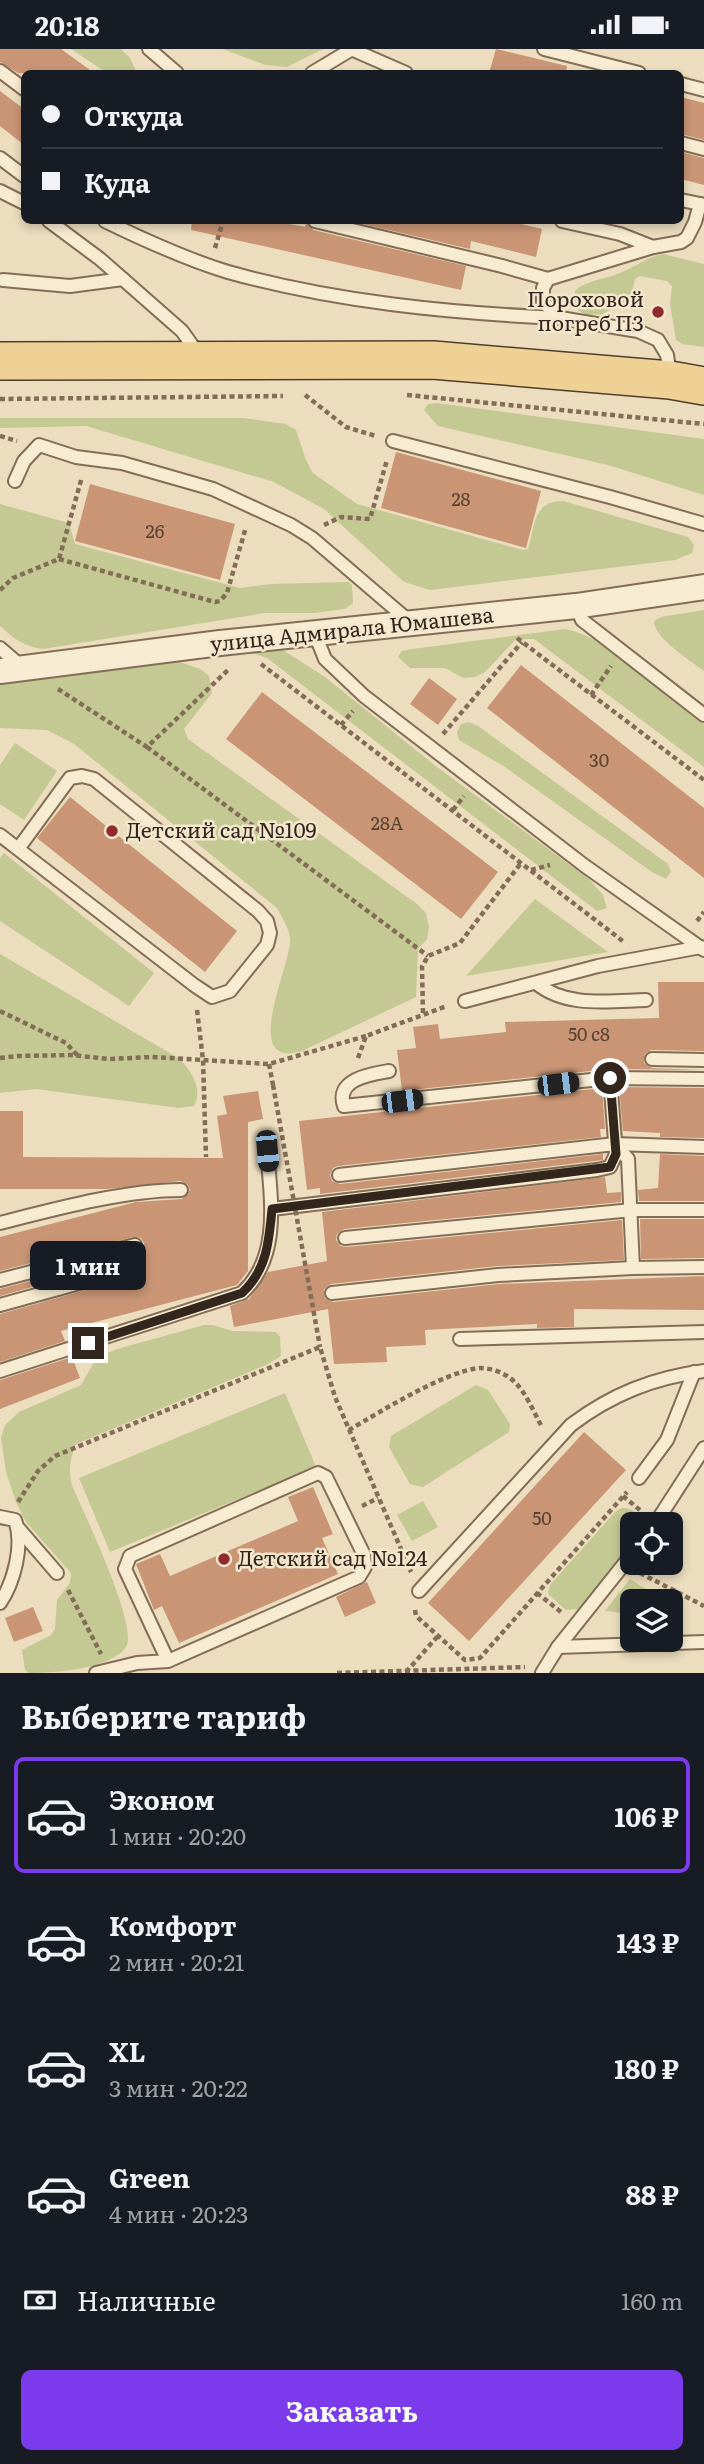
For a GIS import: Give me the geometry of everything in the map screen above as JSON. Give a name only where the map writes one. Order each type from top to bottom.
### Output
[{"type":"main road","points":[[6,356],[433,360],[687,383]]},
{"type":"street","name":"улица Адмирала Юмашева","points":[[12,670],[220,643],[576,607],[704,587]]},
{"type":"lane","points":[[149,49],[174,70]]},
{"type":"lane","points":[[317,70],[352,49],[399,70]]},
{"type":"lane","points":[[544,49],[627,70]]},
{"type":"lane","points":[[0,71],[21,87]]},
{"type":"lane","points":[[684,86],[704,90]]},
{"type":"lane","points":[[684,144],[704,149]]},
{"type":"lane","points":[[0,158],[21,174]]},
{"type":"lane","points":[[0,191],[21,202]]},
{"type":"lane","points":[[327,224],[548,279],[687,238],[702,205],[684,201]]},
{"type":"lane","points":[[53,224],[123,279],[182,331],[201,358]]},
{"type":"lane","points":[[111,224],[210,266],[314,291],[477,314],[560,318],[638,331],[658,340],[687,383]]},
{"type":"lane","points":[[574,224],[620,235],[653,247]]},
{"type":"lane","points":[[3,280],[69,286],[123,279]]},
{"type":"lane","points":[[548,279],[543,288],[543,302],[560,318]]},
{"type":"lane","points":[[393,441],[704,524]]},
{"type":"lane","points":[[15,481],[24,461],[39,445],[76,457],[121,463],[213,489],[312,538],[412,624]]},
{"type":"lane","points":[[576,607],[582,620],[704,715]]},
{"type":"lane","points":[[315,634],[325,659],[342,676],[585,866],[703,949]]},
{"type":"lane","points":[[0,649],[12,670]]},
{"type":"lane","points":[[0,835],[18,849],[194,985],[212,997],[230,991],[267,945],[270,933],[267,921],[258,911],[94,779],[82,776],[70,778],[18,849]]},
{"type":"lane","points":[[465,1001],[644,956],[703,949]]},
{"type":"lane","points":[[536,983],[547,992],[582,1002],[646,1000]]},
{"type":"lane","points":[[652,1059],[704,1060]]},
{"type":"lane","points":[[389,1071],[356,1079],[343,1093],[344,1106],[610,1078],[704,1079]]},
{"type":"lane","points":[[272,1209],[610,1167],[616,1154],[610,1078]]},
{"type":"lane","points":[[615,1144],[628,1159],[633,1268]]},
{"type":"lane","points":[[339,1175],[615,1144],[704,1147]]},
{"type":"lane","points":[[0,1371],[242,1293],[257,1277],[270,1239],[272,1209],[267,1151]]},
{"type":"lane","points":[[0,1223],[67,1207],[153,1192],[181,1190]]},
{"type":"lane","points":[[345,1238],[632,1210],[704,1210]]},
{"type":"lane","points":[[0,1279],[135,1244]]},
{"type":"lane","points":[[332,1293],[498,1275],[704,1267]]},
{"type":"lane","points":[[0,1305],[123,1272]]},
{"type":"lane","points":[[460,1339],[704,1332]]},
{"type":"lane","points":[[419,1591],[571,1425],[597,1405],[663,1377],[699,1372]]},
{"type":"lane","points":[[639,1478],[667,1440],[699,1372]]},
{"type":"lane","points":[[663,1512],[704,1448]]},
{"type":"lane","points":[[96,1673],[138,1663],[168,1661],[359,1577],[365,1567],[364,1555],[326,1477],[318,1473],[130,1556],[125,1569],[168,1661]]},
{"type":"lane","points":[[4,1517],[15,1520],[19,1529],[57,1573]]},
{"type":"lane","points":[[0,1603],[15,1563],[19,1529]]},
{"type":"lane","points":[[542,1673],[558,1647],[620,1569]]},
{"type":"lane","points":[[558,1647],[704,1642]]},
{"type":"path","points":[[210,266],[222,224]]},
{"type":"path","points":[[305,395],[346,427],[393,441]]},
{"type":"path","points":[[0,399],[318,395]]},
{"type":"path","points":[[404,395],[704,424]]},
{"type":"path","points":[[312,538],[328,521],[341,517],[370,519],[388,458]]},
{"type":"path","points":[[60,559],[83,474]]},
{"type":"path","points":[[0,590],[13,578],[60,559],[215,602],[220,601],[227,593],[247,520]]},
{"type":"path","points":[[488,616],[704,780]]},
{"type":"path","points":[[431,748],[522,642]]},
{"type":"path","points":[[591,695],[621,650]]},
{"type":"path","points":[[147,747],[236,662]]},
{"type":"path","points":[[254,662],[261,664],[644,956]]},
{"type":"path","points":[[12,670],[147,747],[428,956]]},
{"type":"path","points":[[423,1013],[422,967],[428,956],[460,943],[521,863]]},
{"type":"path","points":[[194,985],[203,1060],[206,1157]]},
{"type":"path","points":[[0,1058],[152,1057],[268,1064],[366,1036],[423,1013],[465,1001]]},
{"type":"path","points":[[0,1011],[66,1043],[77,1056]]},
{"type":"path","points":[[356,1079],[358,1052],[366,1036]]},
{"type":"path","points":[[268,1064],[320,1347],[335,1397],[409,1567]]},
{"type":"path","points":[[4,1517],[38,1471],[55,1456],[320,1347]]},
{"type":"path","points":[[349,1430],[411,1394],[467,1370],[482,1368],[501,1373],[517,1384],[552,1445]]},
{"type":"path","points":[[419,1591],[414,1602],[415,1616],[466,1660],[480,1658],[639,1478]]},
{"type":"path","points":[[643,1575],[704,1606]]},
{"type":"path","points":[[537,1593],[576,1624]]},
{"type":"path","points":[[406,1673],[437,1637]]},
{"type":"green space","points":[[71,49],[121,49],[130,58],[136,70],[102,70]]},
{"type":"green space","points":[[223,49],[323,49],[287,67],[265,65]]},
{"type":"green space","name":"Пороховой погреб П3","points":[[663,254],[704,264],[704,347],[682,344],[676,340],[670,304],[672,286],[667,281],[639,276],[635,279],[631,298],[603,314],[586,315],[578,310],[574,301],[575,291],[580,287]]},
{"type":"green space","points":[[437,403],[704,439],[704,495],[608,465],[438,426],[424,410],[428,404]]},
{"type":"green space","points":[[0,418],[243,418],[286,424],[296,430],[313,473],[357,504],[523,550],[528,549],[534,523],[541,510],[553,502],[563,501],[688,537],[694,545],[692,553],[675,560],[430,590],[404,582],[324,509],[274,482],[86,426],[0,428]]},
{"type":"green space","points":[[0,504],[69,523],[75,544],[240,588],[270,584],[349,582],[352,585],[353,603],[345,609],[314,613],[265,613],[43,649],[30,646],[14,638],[0,626]]},
{"type":"green space","points":[[704,610],[704,671],[666,641],[655,627],[654,621],[661,617]]},
{"type":"green space","points":[[565,629],[583,635],[620,655],[704,724],[704,767],[534,639],[516,639],[485,672],[475,677],[463,678],[445,668],[410,668],[398,657],[402,651],[412,649]]},
{"type":"green space","points":[[280,648],[325,677],[437,767],[589,879],[603,895],[607,908],[597,911],[267,658],[252,653]]},
{"type":"green space","points":[[177,661],[200,669],[209,676],[212,693],[184,729],[188,739],[426,913],[429,927],[427,939],[418,949],[416,997],[302,1051],[288,1053],[275,1048],[271,1037],[271,1021],[290,938],[277,908],[74,744],[47,730],[0,728],[0,682]]},
{"type":"green space","points":[[469,722],[668,864],[671,872],[666,879],[652,872],[505,767],[459,740],[457,732],[461,724]]},
{"type":"green space","points":[[15,743],[57,771],[24,820],[0,804],[0,765]]},
{"type":"green space","points":[[4,853],[154,973],[129,1006],[0,921],[0,858]]},
{"type":"green space","points":[[535,899],[608,952],[466,976]]},
{"type":"green space","points":[[0,954],[180,1059],[189,1069],[197,1087],[194,1106],[179,1108],[36,1089],[0,1093]]},
{"type":"green space","points":[[204,1325],[232,1331],[276,1332],[280,1337],[281,1356],[266,1365],[76,1444],[70,1464],[72,1485],[118,1594],[128,1635],[126,1647],[119,1654],[95,1665],[67,1671],[29,1673],[25,1670],[22,1650],[51,1635],[55,1629],[57,1600],[70,1583],[71,1573],[26,1522],[16,1502],[6,1472],[1,1438],[5,1425],[19,1412],[81,1385],[101,1356]]},
{"type":"green space","points":[[476,1385],[488,1390],[510,1424],[509,1432],[423,1487],[410,1484],[389,1447],[391,1436]]},
{"type":"green space","points":[[285,1393],[316,1467],[110,1552],[79,1478]]},
{"type":"green space","points":[[423,1501],[438,1527],[412,1541],[397,1515]]},
{"type":"green space","points":[[622,1508],[636,1512],[620,1512],[620,1561],[580,1609],[566,1610],[548,1594],[550,1585],[616,1511]]},
{"type":"green space","points":[[630,1579],[646,1589],[622,1589]]},
{"type":"green space","points":[[620,1592],[620,1613],[605,1611]]},
{"type":"building","points":[[0,49],[61,49],[90,70],[21,70],[21,73],[18,73],[0,62]]},
{"type":"building","points":[[496,49],[567,66],[566,70],[490,70]]},
{"type":"building","points":[[0,91],[21,107],[21,143],[0,126]]},
{"type":"building","points":[[684,98],[704,103],[704,140],[684,135]]},
{"type":"building","points":[[684,153],[704,158],[704,185],[684,180]]},
{"type":"building","points":[[192,224],[290,224],[305,227],[308,224],[313,230],[466,266],[461,290],[191,230]]},
{"type":"building","points":[[363,224],[521,224],[542,229],[536,257],[471,241],[470,249]]},
{"type":"building","points":[[396,452],[541,491],[526,548],[381,508]]},
{"type":"building","points":[[90,484],[235,524],[220,580],[75,541]]},
{"type":"building","points":[[521,665],[704,808],[704,878],[487,708]]},
{"type":"building","points":[[429,678],[457,699],[438,725],[410,704]]},
{"type":"building","points":[[262,692],[498,872],[461,919],[226,739]]},
{"type":"building","points":[[70,797],[237,931],[205,972],[37,838]]},
{"type":"building","points":[[658,982],[704,982],[704,1051],[651,1050],[645,1054],[644,1063],[652,1068],[704,1070],[609,1069],[402,1091],[397,1050],[416,1048],[413,1027],[438,1024],[440,1039],[506,1032],[505,1022],[659,1018]]},
{"type":"building","points":[[619,1087],[704,1088],[704,1138],[660,1137],[660,1133],[623,1131]]},
{"type":"building","points":[[602,1088],[605,1129],[600,1129],[601,1137],[338,1166],[333,1168],[330,1175],[332,1181],[340,1184],[603,1154],[603,1160],[320,1194],[320,1188],[307,1190],[299,1121]]},
{"type":"building","points":[[258,1091],[263,1119],[248,1122],[248,1271],[237,1285],[61,1331],[65,1341],[0,1362],[0,1314],[125,1279],[130,1277],[132,1269],[129,1264],[121,1262],[0,1296],[0,1289],[137,1253],[142,1251],[144,1243],[141,1238],[133,1237],[0,1271],[0,1237],[136,1202],[182,1199],[190,1190],[188,1185],[181,1181],[107,1189],[0,1189],[0,1111],[23,1111],[23,1157],[223,1158],[217,1116],[227,1114],[223,1096]]},
{"type":"building","points":[[660,1154],[704,1156],[704,1201],[639,1201],[638,1190],[658,1188]]},
{"type":"building","points":[[605,1177],[607,1193],[621,1192],[621,1202],[344,1229],[337,1234],[336,1240],[346,1247],[622,1220],[624,1260],[497,1266],[331,1284],[324,1289],[325,1298],[333,1302],[499,1284],[704,1276],[704,1310],[574,1309],[574,1327],[537,1328],[537,1324],[425,1330],[426,1345],[386,1347],[387,1362],[334,1364],[328,1309],[234,1327],[230,1306],[249,1299],[268,1272],[327,1261],[322,1212]]},
{"type":"building","points":[[640,1219],[704,1219],[704,1258],[641,1259]]},
{"type":"building","points":[[72,1357],[80,1378],[0,1409],[0,1380]]},
{"type":"building","points":[[584,1432],[626,1470],[469,1641],[428,1603]]},
{"type":"building","points":[[313,1487],[333,1534],[322,1538],[338,1574],[179,1643],[162,1606],[154,1610],[136,1564],[160,1554],[170,1576],[298,1521],[288,1497]]},
{"type":"building","points":[[367,1582],[376,1603],[345,1617],[336,1597]]},
{"type":"building","points":[[33,1607],[43,1631],[14,1642],[5,1618]]},
{"type":"place","name":"Пороховой погреб П3","points":[[658,312]]},
{"type":"place","name":"Детский сад №109","points":[[112,831]]},
{"type":"place","name":"Детский сад №124","points":[[224,1559]]},
{"type":"route","points":[[88,1343],[242,1293],[257,1277],[264,1263],[270,1239],[272,1209],[610,1167],[616,1154],[610,1078]]}]
